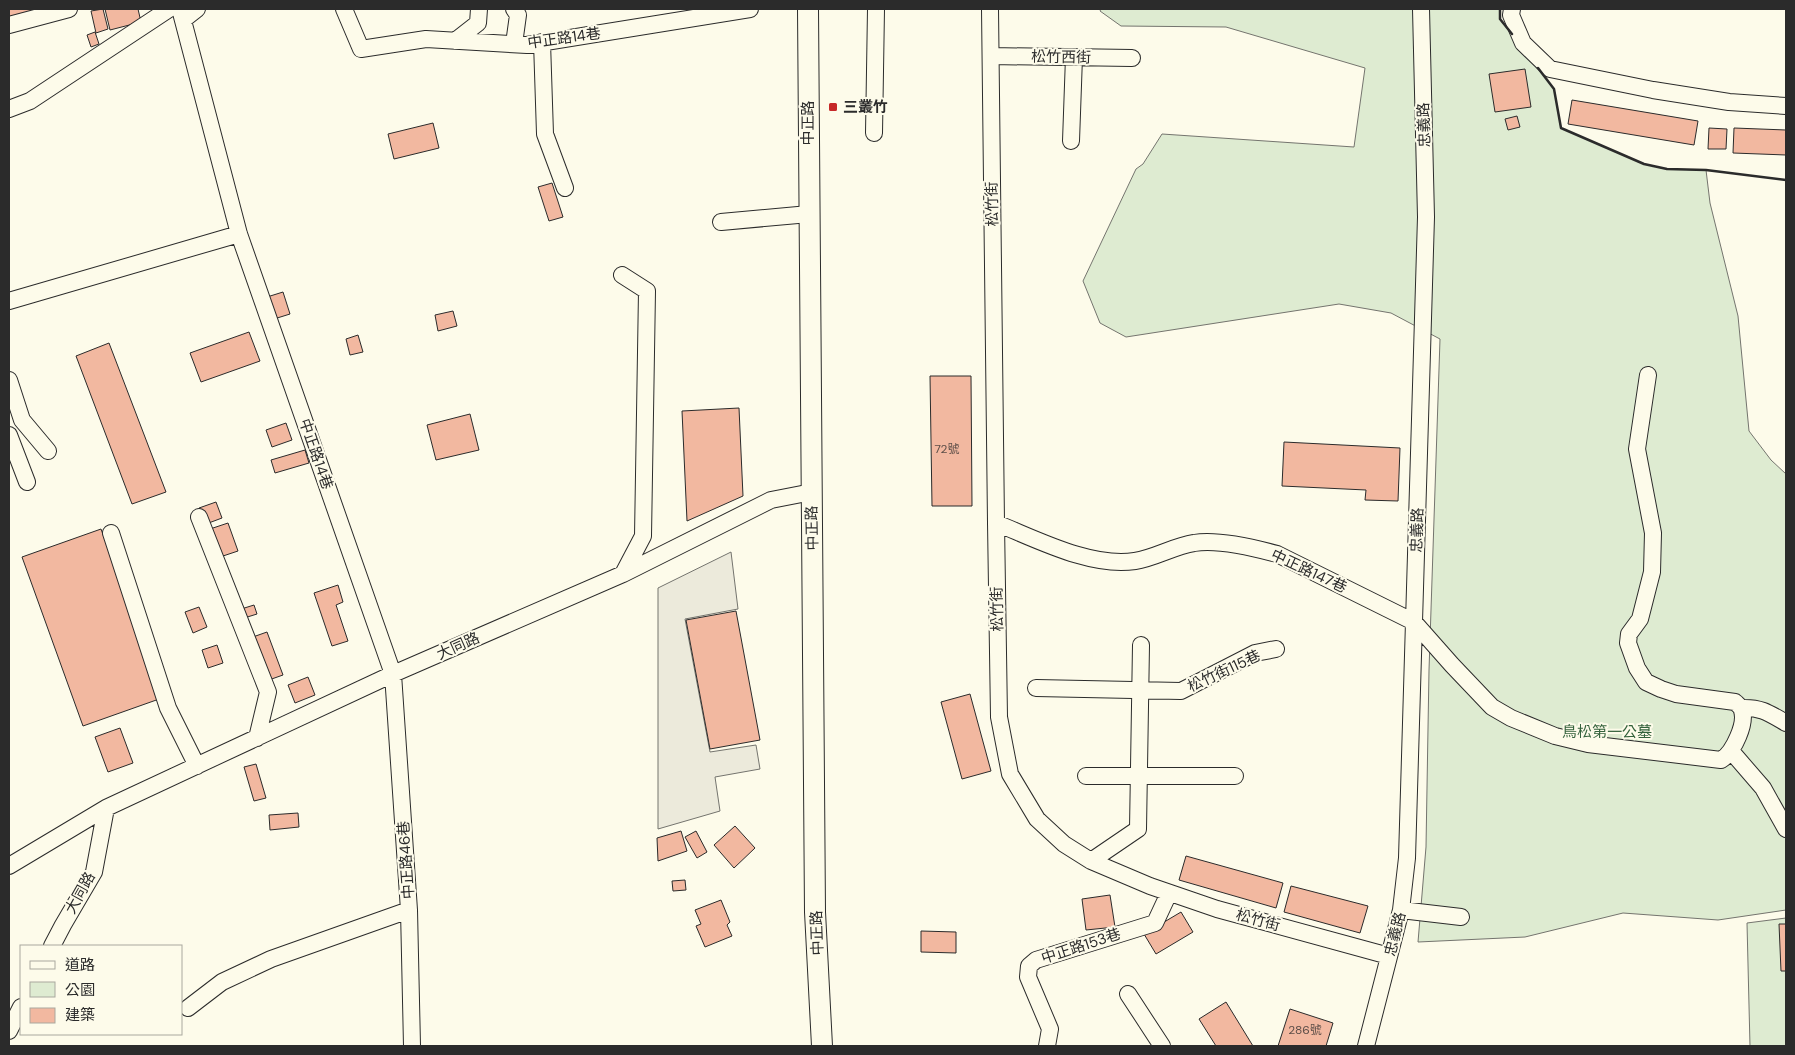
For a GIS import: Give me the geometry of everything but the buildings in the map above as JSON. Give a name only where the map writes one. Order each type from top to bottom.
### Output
[{"type":"main road","name":"中正路","points":[[808,9],[815,912],[822,1046]]},
{"type":"street","points":[[9,24],[68,9]]},
{"type":"street","points":[[9,109],[30,101],[169,9]]},
{"type":"street","name":"中正路14巷","points":[[197,9],[182,14],[239,234],[393,674]]},
{"type":"street","name":"中正路14巷","points":[[344,9],[361,49],[426,39],[528,44],[750,9]]},
{"type":"street","points":[[455,41],[478,23],[479,9]]},
{"type":"street","points":[[514,9],[518,15],[514,44]]},
{"type":"street","points":[[874,133],[876,9]]},
{"type":"street","name":"松竹街","points":[[990,9],[999,717],[1010,774],[1037,819],[1064,844],[1090,861],[1169,893],[1217,909],[1389,956]]},
{"type":"street","name":"忠義路","points":[[1366,1046],[1401,910],[1407,858],[1426,217],[1421,9]]},
{"type":"street","points":[[1512,9],[1512,15],[1523,43],[1550,69],[1729,102],[1786,106]]},
{"type":"street","points":[[542,42],[545,134],[565,188]]},
{"type":"street","name":"松竹西街","points":[[991,56],[1132,58]]},
{"type":"street","points":[[1071,141],[1074,57]]},
{"type":"street","points":[[721,222],[809,214]]},
{"type":"street","points":[[9,301],[239,234]]},
{"type":"street","points":[[622,275],[647,291],[643,536],[623,574]]},
{"type":"street","points":[[1414,622],[1492,707],[1530,727],[1555,736],[1588,744],[1721,760],[1727,756],[1735,744],[1743,718],[1741,708],[1735,702],[1676,694],[1646,682],[1637,668],[1628,643],[1629,634],[1640,619],[1652,572],[1653,533],[1637,449],[1648,375]]},
{"type":"street","points":[[9,380],[22,420],[48,450]]},
{"type":"street","points":[[9,435],[27,482]]},
{"type":"street","name":"大同路","points":[[9,866],[106,808],[393,674],[623,574],[771,500],[812,492]]},
{"type":"street","points":[[199,517],[268,692],[257,738]]},
{"type":"street","name":"中正路147巷","points":[[996,524],[1085,558],[1103,560],[1135,561],[1195,543],[1222,544],[1258,549],[1278,554],[1414,622]]},
{"type":"street","points":[[111,533],[168,708],[197,766]]},
{"type":"street","points":[[1090,861],[1138,829],[1141,645]]},
{"type":"street","name":"松竹街115巷","points":[[1036,688],[1182,691],[1255,653],[1276,649]]},
{"type":"street","name":"中正路46巷","points":[[393,674],[409,910],[412,1046]]},
{"type":"street","points":[[1741,708],[1755,707],[1786,723]]},
{"type":"street","points":[[1731,751],[1763,788],[1786,829]]},
{"type":"street","points":[[1086,776],[1234,776]]},
{"type":"street","name":"大同路","points":[[52,945],[94,872],[106,808]]},
{"type":"street","name":"中正路153巷","points":[[1047,1046],[1050,1029],[1028,977],[1029,966],[1036,960],[1155,923],[1169,893]]},
{"type":"street","points":[[188,1008],[222,982],[271,959],[409,910]]},
{"type":"street","points":[[1401,910],[1461,918]]},
{"type":"street","points":[[1128,994],[1162,1046]]},
{"type":"street","points":[[9,1031],[20,1009]]},
{"type":"green space","name":"鳥松第一公墓","points":[[1101,9],[1500,9],[1500,19],[1554,89],[1561,128],[1644,164],[1667,169],[1706,170],[1710,203],[1738,316],[1749,431],[1771,460],[1786,474],[1786,910],[1718,920],[1623,913],[1525,937],[1418,942],[1426,847],[1429,670],[1440,339],[1391,313],[1339,304],[1126,337],[1100,323],[1083,281],[1136,169],[1143,164],[1162,134],[1354,147],[1365,68],[1226,27],[1121,26],[1100,11]]},
{"type":"green space","points":[[1786,918],[1786,1046],[1750,1046],[1747,923]]},
{"type":"shaded area","points":[[731,552],[738,609],[685,619],[710,752],[756,745],[760,769],[715,777],[720,811],[658,829],[658,588]]},
{"type":"wall","points":[[1500,9],[1500,19],[1512,34]]},
{"type":"wall","points":[[1538,68],[1554,89],[1561,128],[1644,164],[1667,169],[1706,170],[1786,180]]},
{"type":"place","name":"三叢竹","points":[[833,107]]}]
